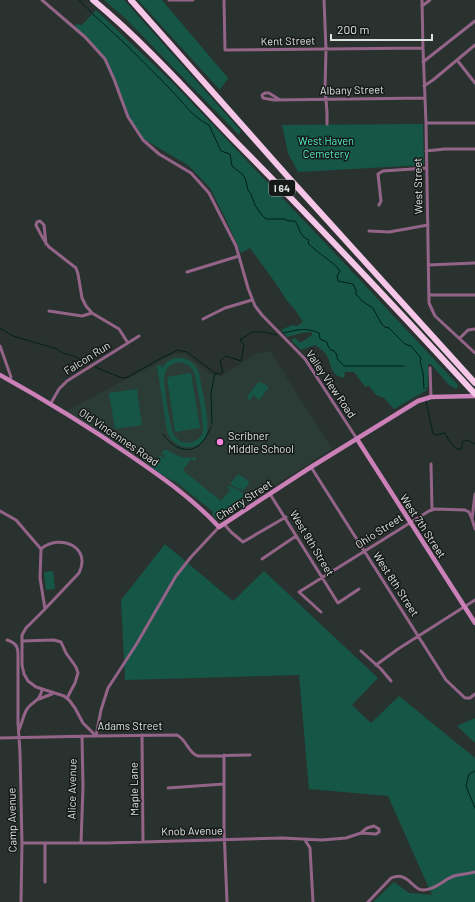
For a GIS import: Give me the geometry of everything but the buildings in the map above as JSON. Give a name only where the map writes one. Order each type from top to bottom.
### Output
[{"type":"highway","name":"I 64","points":[[93,0],[137,40],[196,99],[393,305],[465,382],[475,395]]},
{"type":"highway","name":"I 64","points":[[131,0],[475,383]]},
{"type":"street","name":"Valley View Road","points":[[42,0],[86,37],[104,59],[114,79],[128,117],[143,140],[159,154],[191,173],[205,189],[220,212],[236,246],[252,300],[262,315],[305,359],[357,439]]},
{"type":"street","points":[[169,0],[193,0]]},
{"type":"street","name":"Kent Street","points":[[224,0],[226,50],[422,48]]},
{"type":"street","points":[[324,0],[327,124]]},
{"type":"street","name":"West Street","points":[[422,0],[422,48],[426,123],[430,307],[434,314],[475,353]]},
{"type":"street","points":[[422,6],[430,0]]},
{"type":"street","points":[[423,62],[475,21]]},
{"type":"street","points":[[424,86],[475,44]]},
{"type":"street","points":[[457,60],[475,83]]},
{"type":"street","name":"Albany Street","points":[[280,100],[268,92],[262,95],[266,100],[280,100],[326,99],[425,98]]},
{"type":"street","points":[[426,123],[475,123]]},
{"type":"street","points":[[426,151],[445,149],[475,149]]},
{"type":"street","points":[[378,205],[381,201],[378,174],[383,171],[427,168]]},
{"type":"street","points":[[46,244],[44,224],[41,221],[38,222],[36,227],[42,239],[46,244],[76,268],[83,301],[86,306],[92,313],[119,329],[128,343]]},
{"type":"street","points":[[370,231],[389,232],[428,226]]},
{"type":"street","points":[[187,272],[239,256]]},
{"type":"street","points":[[428,264],[475,263]]},
{"type":"street","points":[[429,295],[475,295]]},
{"type":"street","points":[[203,319],[224,308],[252,300]]},
{"type":"street","points":[[49,311],[82,316],[92,313]]},
{"type":"street","points":[[460,338],[468,330],[475,329]]},
{"type":"street","name":"Falcon Run","points":[[51,403],[63,384],[139,336]]},
{"type":"street","points":[[0,346],[11,377],[9,380]]},
{"type":"street","points":[[430,368],[431,396]]},
{"type":"street","name":"Old Vincennes Road","points":[[0,375],[51,403],[171,484],[203,511],[219,527]]},
{"type":"street","name":"Cherry Street","points":[[96,736],[108,688],[136,646],[176,576],[191,557],[223,523],[418,401],[431,396],[475,395]]},
{"type":"street","name":"West 7th Street","points":[[357,439],[475,623]]},
{"type":"street","points":[[431,464],[432,509],[465,510],[469,512],[475,529]]},
{"type":"street","name":"West 8th Street","points":[[311,467],[446,680],[460,695],[466,698],[475,694]]},
{"type":"street","name":"West 9th Street","points":[[270,494],[286,517],[296,536],[338,603],[359,589]]},
{"type":"street","points":[[472,518],[475,494]]},
{"type":"street","name":"Ohio Street","points":[[321,612],[299,592],[432,509]]},
{"type":"street","points":[[0,511],[16,520],[41,549],[40,578],[45,609]]},
{"type":"street","points":[[223,523],[243,542],[286,517]]},
{"type":"street","points":[[262,559],[296,536]]},
{"type":"street","points":[[41,549],[56,542],[66,543],[73,546],[80,554],[82,563],[81,570],[75,578],[26,628],[22,635],[22,665],[24,674],[31,684],[42,690],[67,698],[73,705],[83,723],[96,736]]},
{"type":"street","points":[[376,665],[418,635],[475,600]]},
{"type":"street","name":"Camp Avenue","points":[[7,640],[16,644],[18,649],[22,843],[20,869],[21,902]]},
{"type":"street","points":[[22,641],[54,640],[61,642],[66,653],[76,667],[78,674],[67,698]]},
{"type":"street","points":[[361,651],[391,681]]},
{"type":"street","points":[[39,699],[42,690]]},
{"type":"street","points":[[19,732],[26,712],[30,706],[48,694],[58,694]]},
{"type":"street","name":"Maple Lane","points":[[142,735],[143,842]]},
{"type":"street","name":"Adams Street","points":[[0,738],[177,735],[182,738],[194,755],[250,755]]},
{"type":"street","name":"Alice Avenue","points":[[81,843],[83,787],[82,736]]},
{"type":"street","points":[[224,755],[227,902]]},
{"type":"street","points":[[168,788],[224,784]]},
{"type":"street","name":"Knob Avenue","points":[[22,843],[143,842],[282,838],[305,840],[338,839],[361,833],[376,834],[379,832],[379,828],[374,826],[367,828],[361,833]]},
{"type":"street","points":[[305,840],[310,848],[313,902]]},
{"type":"street","points":[[45,843],[45,882]]},
{"type":"street","points":[[368,902],[394,876],[404,877],[419,890],[424,890],[456,876],[475,872]]},
{"type":"shaded area","name":"Scribner Middle School","points":[[270,351],[332,449],[223,518],[102,434],[66,411],[175,354],[185,354],[210,374],[221,376],[255,354]]},
{"type":"green space","points":[[104,0],[124,0],[241,131],[239,135],[126,19]]},
{"type":"green space","points":[[138,0],[162,0],[228,78],[220,90]]},
{"type":"green space","points":[[96,10],[175,85],[458,385],[457,389],[449,385],[431,364],[428,364],[427,390],[394,409],[384,398],[376,395],[369,386],[365,387],[354,372],[345,372],[344,378],[336,375],[332,370],[326,354],[315,345],[301,350],[291,340],[295,338],[300,343],[312,335],[312,332],[287,337],[281,330],[292,325],[297,326],[303,322],[294,308],[287,301],[250,248],[241,253],[210,188],[189,166],[142,138],[129,117],[100,52],[75,26],[76,24],[82,25]]},
{"type":"green space","name":"West Haven Cemetery","points":[[423,124],[424,165],[298,172],[288,153],[282,125]]},
{"type":"green space","points":[[175,358],[187,359],[196,366],[198,370],[208,427],[204,439],[194,447],[181,446],[175,443],[170,438],[167,431],[157,366],[161,365],[162,368],[167,362]],"holes":[[[179,362],[187,364],[193,370],[198,390],[203,431],[198,439],[190,443],[185,443],[177,439],[174,435],[170,423],[165,394],[165,373],[172,364]]]},
{"type":"green space","points":[[191,373],[200,428],[175,432],[167,377]]},
{"type":"green space","points":[[258,382],[268,386],[268,389],[259,400],[253,395],[249,401],[247,397]]},
{"type":"green space","points":[[137,389],[142,425],[115,429],[109,393]]},
{"type":"green space","points":[[166,449],[183,457],[195,457],[196,460],[191,459],[183,470],[185,472],[221,501],[230,490],[227,487],[233,487],[243,493],[244,505],[223,520],[216,519],[212,514],[213,512],[174,480],[173,481],[151,468],[160,455],[163,458],[165,456],[161,453]]},
{"type":"green space","points":[[238,474],[249,481],[248,485],[243,491],[230,484]]},
{"type":"green space","points":[[165,544],[233,601],[264,571],[378,678],[352,705],[371,723],[399,696],[475,758],[475,902],[373,902],[394,882],[409,893],[432,895],[388,796],[309,789],[299,675],[125,680],[121,600]]},
{"type":"green space","points":[[53,571],[55,589],[46,590],[44,572]]},
{"type":"green space","points":[[475,718],[475,743],[457,726]]},
{"type":"waterway","points":[[79,0],[144,62],[197,118],[209,125],[221,151],[230,154],[232,166],[245,178],[248,190],[261,214],[266,219],[284,219],[295,221],[301,234],[309,240],[308,243],[340,271],[337,276],[338,281],[353,284],[356,294],[362,301],[373,308],[381,323],[385,327],[389,328],[405,344],[411,346],[421,358],[420,361],[423,373],[424,389]]},
{"type":"waterway","points":[[0,328],[13,336],[57,349],[88,364]]},
{"type":"waterway","points":[[283,333],[297,330],[310,330],[319,333],[320,339],[327,342],[328,346],[336,353],[338,360],[344,366],[404,366]]},
{"type":"waterway","points":[[95,367],[122,378],[128,377],[178,350],[187,352],[215,373],[220,374],[223,372],[220,361],[226,356],[241,361],[244,345],[240,340],[252,332],[278,334]]},
{"type":"waterway","points":[[212,424],[211,393],[215,373]]},
{"type":"waterway","points":[[426,401],[433,434],[437,435],[444,433],[454,447],[458,449],[462,449],[462,442],[467,440],[475,444]]},
{"type":"waterway","points":[[163,434],[176,447],[187,450],[198,446],[206,438],[211,427]]},
{"type":"waterway","points":[[475,771],[469,774],[466,786],[475,808]]},
{"type":"place","name":"Scribner Middle School","points":[[220,442]]}]
